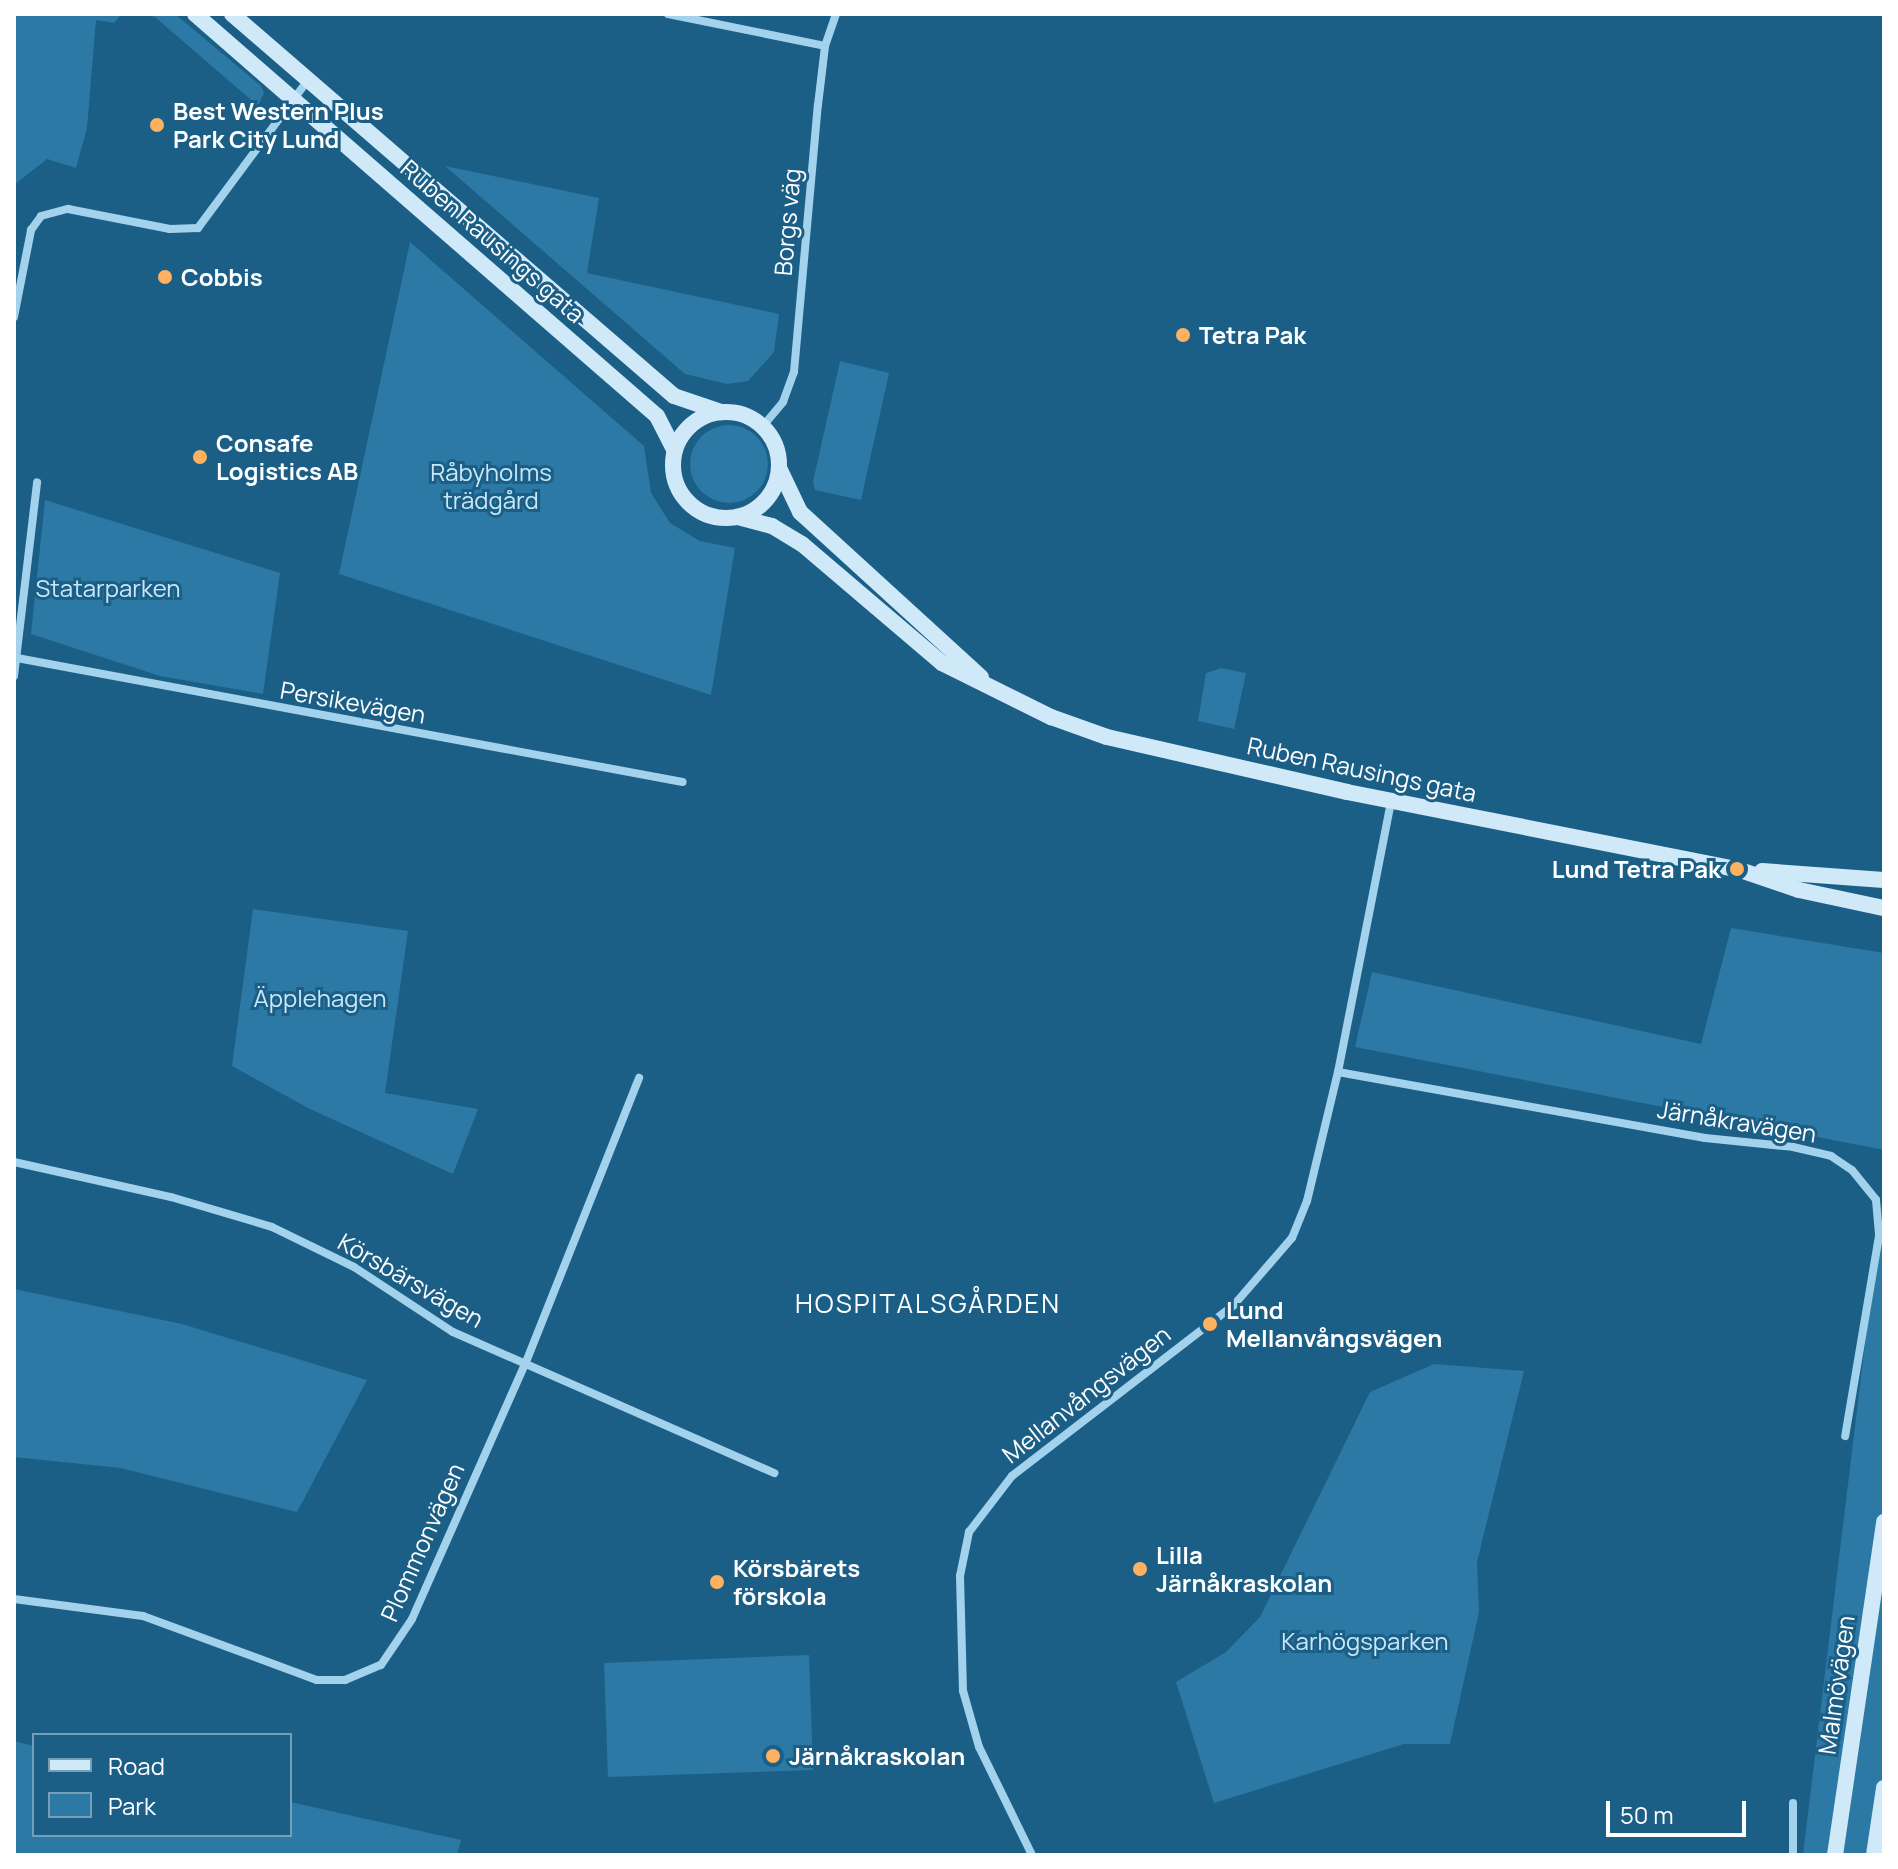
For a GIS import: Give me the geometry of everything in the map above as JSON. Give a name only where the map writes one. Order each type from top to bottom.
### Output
[{"type":"main road","name":"Ruben Rausings gata","points":[[195,14],[657,416],[675,451],[675,478],[687,502],[711,515],[738,517],[772,526],[802,544],[942,663],[1051,717],[1107,737],[1391,801],[1740,870],[1884,880]]},
{"type":"main road","name":"Ruben Rausings gata","points":[[232,14],[674,396],[721,412],[736,412],[763,426],[776,446],[780,470],[800,512],[985,682]]},
{"type":"main road","points":[[675,451],[692,424],[721,412]]},
{"type":"main road","points":[[738,517],[762,505],[780,470]]},
{"type":"main road","name":"Ruben Rausings gata","points":[[1740,870],[1799,890],[1884,908]]},
{"type":"main road","name":"Malmövägen","points":[[1835,1855],[1884,1522]]},
{"type":"main road","points":[[1874,1855],[1884,1788]]},
{"type":"street","points":[[668,14],[825,46]]},
{"type":"street","name":"Borgs väg","points":[[763,426],[783,402],[794,372],[825,46],[836,14]]},
{"type":"street","points":[[14,317],[31,230],[41,216],[68,209],[170,229],[198,228],[308,80]]},
{"type":"street","points":[[14,676],[37,482]]},
{"type":"street","name":"Persikevägen","points":[[17,658],[683,782]]},
{"type":"street","name":"Mellanvångsvägen","points":[[1032,1855],[979,1747],[963,1691],[960,1576],[969,1532],[1012,1476],[1233,1306],[1284,1252],[1307,1201],[1338,1072],[1391,801]]},
{"type":"street","name":"Järnåkravägen","points":[[1338,1072],[1705,1138],[1793,1147],[1831,1156],[1852,1170],[1876,1200],[1879,1236],[1845,1436]]},
{"type":"street","name":"Plommonvägen","points":[[14,1599],[143,1616],[317,1680],[345,1680],[369,1672],[386,1660],[412,1619],[526,1362],[639,1078]]},
{"type":"street","name":"Körsbärsvägen","points":[[14,1162],[171,1197],[272,1227],[354,1267],[453,1332],[774,1473]]},
{"type":"street","points":[[1793,1803],[1793,1855]]},
{"type":"green space","points":[[14,14],[122,14],[114,23],[96,20],[87,128],[76,168],[47,159],[14,185]]},
{"type":"green space","points":[[143,14],[175,14],[261,86],[264,93],[258,106],[155,17]]},
{"type":"green space","points":[[445,166],[599,198],[587,273],[779,314],[774,352],[748,381],[727,384],[685,374]]},
{"type":"green space","name":"Råbyholms trädgård","points":[[410,242],[644,446],[651,493],[670,523],[700,541],[735,548],[711,695],[339,574]]},
{"type":"green space","points":[[840,361],[889,373],[861,500],[815,490],[813,482]]},
{"type":"green space","points":[[729,425],[744,428],[756,437],[765,449],[768,464],[765,479],[756,491],[744,500],[729,503],[714,500],[702,491],[693,479],[690,464],[693,449],[702,437],[714,428]]},
{"type":"green space","name":"Statarparken","points":[[45,500],[280,573],[263,694],[160,676],[31,634]]},
{"type":"green space","points":[[1221,668],[1246,673],[1234,729],[1198,721],[1206,673]]},
{"type":"green space","name":"Äpplehagen","points":[[253,909],[408,931],[385,1093],[478,1109],[453,1174],[310,1109],[232,1066]]},
{"type":"green space","points":[[1731,928],[1884,953],[1884,1150],[1355,1047],[1372,972],[1701,1044]]},
{"type":"green space","points":[[1884,1187],[1884,1855],[1803,1855]]},
{"type":"green space","points":[[14,1289],[182,1324],[367,1380],[297,1512],[120,1468],[14,1457]]},
{"type":"green space","name":"Karhögsparken","points":[[1434,1364],[1524,1371],[1477,1562],[1479,1612],[1450,1744],[1404,1744],[1214,1803],[1176,1682],[1226,1652],[1260,1617],[1370,1392]]},
{"type":"green space","points":[[809,1655],[813,1770],[608,1777],[604,1663]]},
{"type":"green space","points":[[14,1741],[32,1746],[32,1837],[292,1837],[292,1802],[461,1840],[457,1855],[14,1855]]},
{"type":"place","name":"Best Western Plus Park City Lund","points":[[157,125]]},
{"type":"place","name":"Cobbis","points":[[165,277]]},
{"type":"place","name":"Tetra Pak","points":[[1183,335]]},
{"type":"place","name":"Consafe Logistics AB","points":[[200,457]]},
{"type":"place","name":"Lund Tetra Pak","points":[[1737,869]]},
{"type":"place","name":"Lund Mellanvångsvägen","points":[[1210,1324]]},
{"type":"place","name":"Lilla Järnåkraskolan","points":[[1140,1569]]},
{"type":"place","name":"Körsbärets förskola","points":[[717,1582]]},
{"type":"place","name":"Järnåkraskolan","points":[[773,1756]]},
{"type":"district","name":"HOSPITALSGÅRDEN","points":[[928,1304]]}]
